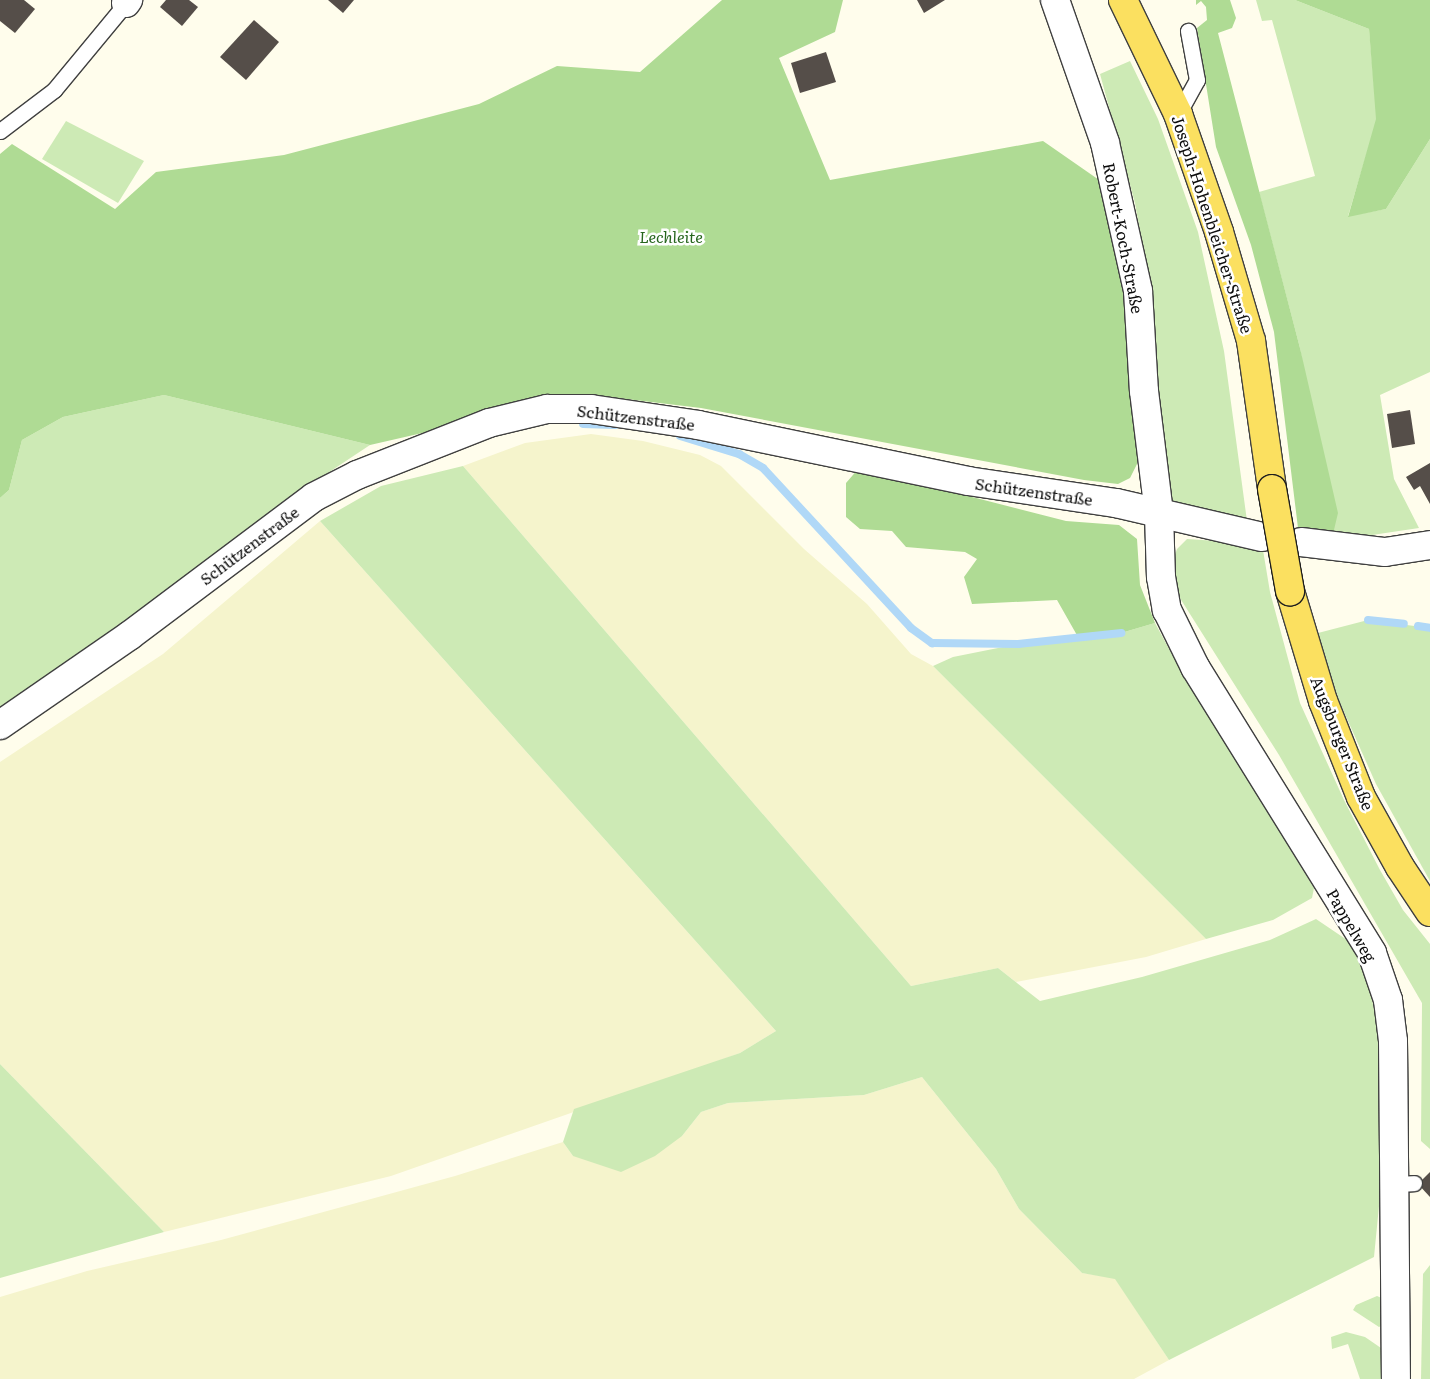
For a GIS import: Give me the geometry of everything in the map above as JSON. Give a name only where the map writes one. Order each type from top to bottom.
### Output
[{"type":"main road","name":"Joseph-Hohenbleicher-Straße","points":[[1123,0],[1178,114],[1219,232],[1251,340],[1272,489],[1290,591]]},
{"type":"main road","name":"Augsburger Straße","points":[[1290,591],[1323,701],[1361,797],[1400,867],[1430,912]]},
{"type":"street","name":"Robert-Koch-Straße","points":[[1055,0],[1104,143],[1138,291],[1144,391],[1159,514]]},
{"type":"street","name":"Schützenstraße","points":[[0,725],[129,636],[314,497],[357,475],[489,423],[547,409],[591,409],[698,425],[968,481],[1116,502],[1159,514],[1262,537]]},
{"type":"street","name":"Pappelweg","points":[[1159,514],[1161,577],[1167,610],[1183,643],[1254,765],[1372,953],[1388,1000],[1405,1183],[1396,1379]]},
{"type":"street","points":[[1300,542],[1385,552],[1430,544]]},
{"type":"lane","points":[[0,131],[54,90],[127,1]]},
{"type":"lane","points":[[1178,114],[1197,80],[1188,31]]},
{"type":"green space","name":"Lechleite","points":[[722,0],[843,0],[835,32],[779,58],[830,180],[1043,141],[1102,182],[1127,308],[1139,443],[1137,464],[1130,478],[1118,484],[1084,480],[701,408],[593,395],[483,411],[431,431],[370,445],[164,395],[63,417],[22,440],[9,490],[0,498],[0,154],[12,144],[115,209],[156,172],[284,155],[479,104],[557,66],[640,72]]},
{"type":"green space","points":[[1196,0],[1230,0],[1236,18],[1232,28],[1218,33],[1300,348],[1338,513],[1333,534],[1298,528],[1274,332],[1251,245],[1216,147],[1197,28],[1207,20],[1206,7],[1201,1],[1196,5]]},
{"type":"green space","points":[[1256,0],[1295,0],[1369,29],[1377,119],[1348,216],[1386,209],[1430,139],[1430,372],[1380,395],[1394,479],[1419,528],[1352,538],[1333,534],[1300,348],[1259,192],[1315,176],[1272,20],[1262,21]]},
{"type":"green space","points":[[1295,0],[1430,0],[1430,139],[1386,209],[1348,217],[1376,119],[1369,29]]},
{"type":"green space","points":[[1130,61],[1158,119],[1198,232],[1224,351],[1247,521],[1173,503],[1165,492],[1151,296],[1135,203],[1100,74]]},
{"type":"green space","points":[[66,121],[144,161],[118,203],[42,159]]},
{"type":"green space","points":[[164,395],[370,445],[272,510],[124,627],[0,717],[0,498],[9,490],[22,440],[63,417]]},
{"type":"green space","points":[[591,434],[643,441],[700,455],[721,466],[804,549],[867,604],[911,654],[933,666],[1206,939],[1146,957],[1016,982],[998,968],[911,986],[463,466],[525,443]]},
{"type":"green space","points":[[463,466],[911,986],[998,968],[1040,1001],[1142,977],[1270,940],[1316,919],[1350,942],[1367,973],[1381,1046],[1385,1145],[1374,1257],[1169,1360],[1115,1279],[1082,1273],[1019,1209],[996,1169],[922,1077],[864,1095],[728,1103],[701,1112],[682,1136],[655,1156],[621,1172],[573,1156],[563,1142],[574,1109],[740,1053],[776,1031],[320,521],[381,486]]},
{"type":"green space","points":[[859,468],[1066,521],[1119,525],[1137,539],[1140,585],[1155,623],[1121,633],[1078,637],[1057,600],[972,604],[964,577],[977,559],[965,552],[906,547],[892,531],[860,529],[846,517],[846,483]]},
{"type":"green space","points":[[320,521],[776,1031],[740,1053],[391,1176],[164,1232],[0,1064],[0,762],[163,654]]},
{"type":"green space","points":[[1187,539],[1262,544],[1270,592],[1300,703],[1344,800],[1380,870],[1403,910],[1430,944],[1430,1149],[1421,1141],[1422,1003],[1279,755],[1178,595],[1172,563],[1177,549]]},
{"type":"green space","points":[[1368,620],[1430,628],[1430,881],[1376,784],[1336,694],[1318,633]]},
{"type":"green space","points":[[1155,623],[1182,673],[1314,888],[1312,898],[1273,920],[1206,939],[933,666],[953,657],[1018,644],[1121,633]]},
{"type":"green space","points":[[0,1064],[164,1232],[0,1278]]},
{"type":"green space","points":[[922,1077],[996,1169],[1019,1209],[1082,1273],[1115,1278],[1169,1360],[1134,1379],[0,1379],[0,1297],[87,1271],[221,1240],[455,1176],[563,1142],[573,1156],[682,1136],[701,1112],[728,1103],[864,1095]]},
{"type":"green space","points":[[1430,1265],[1430,1379],[1421,1379],[1423,1274]]},
{"type":"green space","points":[[1377,1296],[1384,1299],[1383,1325],[1379,1327],[1353,1310],[1356,1305]]},
{"type":"green space","points":[[1346,1332],[1365,1337],[1381,1348],[1384,1379],[1360,1379],[1348,1344],[1332,1349],[1331,1337]]},
{"type":"building","points":[[0,0],[24,0],[35,9],[15,33],[0,21]]},
{"type":"building","points":[[166,0],[189,0],[198,7],[182,26],[160,7]]},
{"type":"building","points":[[328,0],[354,0],[343,13]]},
{"type":"building","points":[[917,0],[945,0],[924,13]]},
{"type":"building","points":[[254,20],[279,42],[246,80],[220,57]]},
{"type":"building","points":[[826,52],[836,82],[800,93],[791,63]]},
{"type":"building","points":[[1410,410],[1415,444],[1392,448],[1387,414]]},
{"type":"building","points":[[1430,463],[1430,504],[1420,486],[1414,490],[1406,477]]},
{"type":"building","points":[[1430,1172],[1430,1197],[1418,1184]]},
{"type":"waterway","points":[[583,424],[615,425]]},
{"type":"waterway","points":[[680,436],[739,454],[763,468],[911,628],[932,643],[1018,644],[1121,633]]},
{"type":"waterway","points":[[1368,620],[1404,624]]},
{"type":"waterway","points":[[1418,626],[1430,628]]}]
